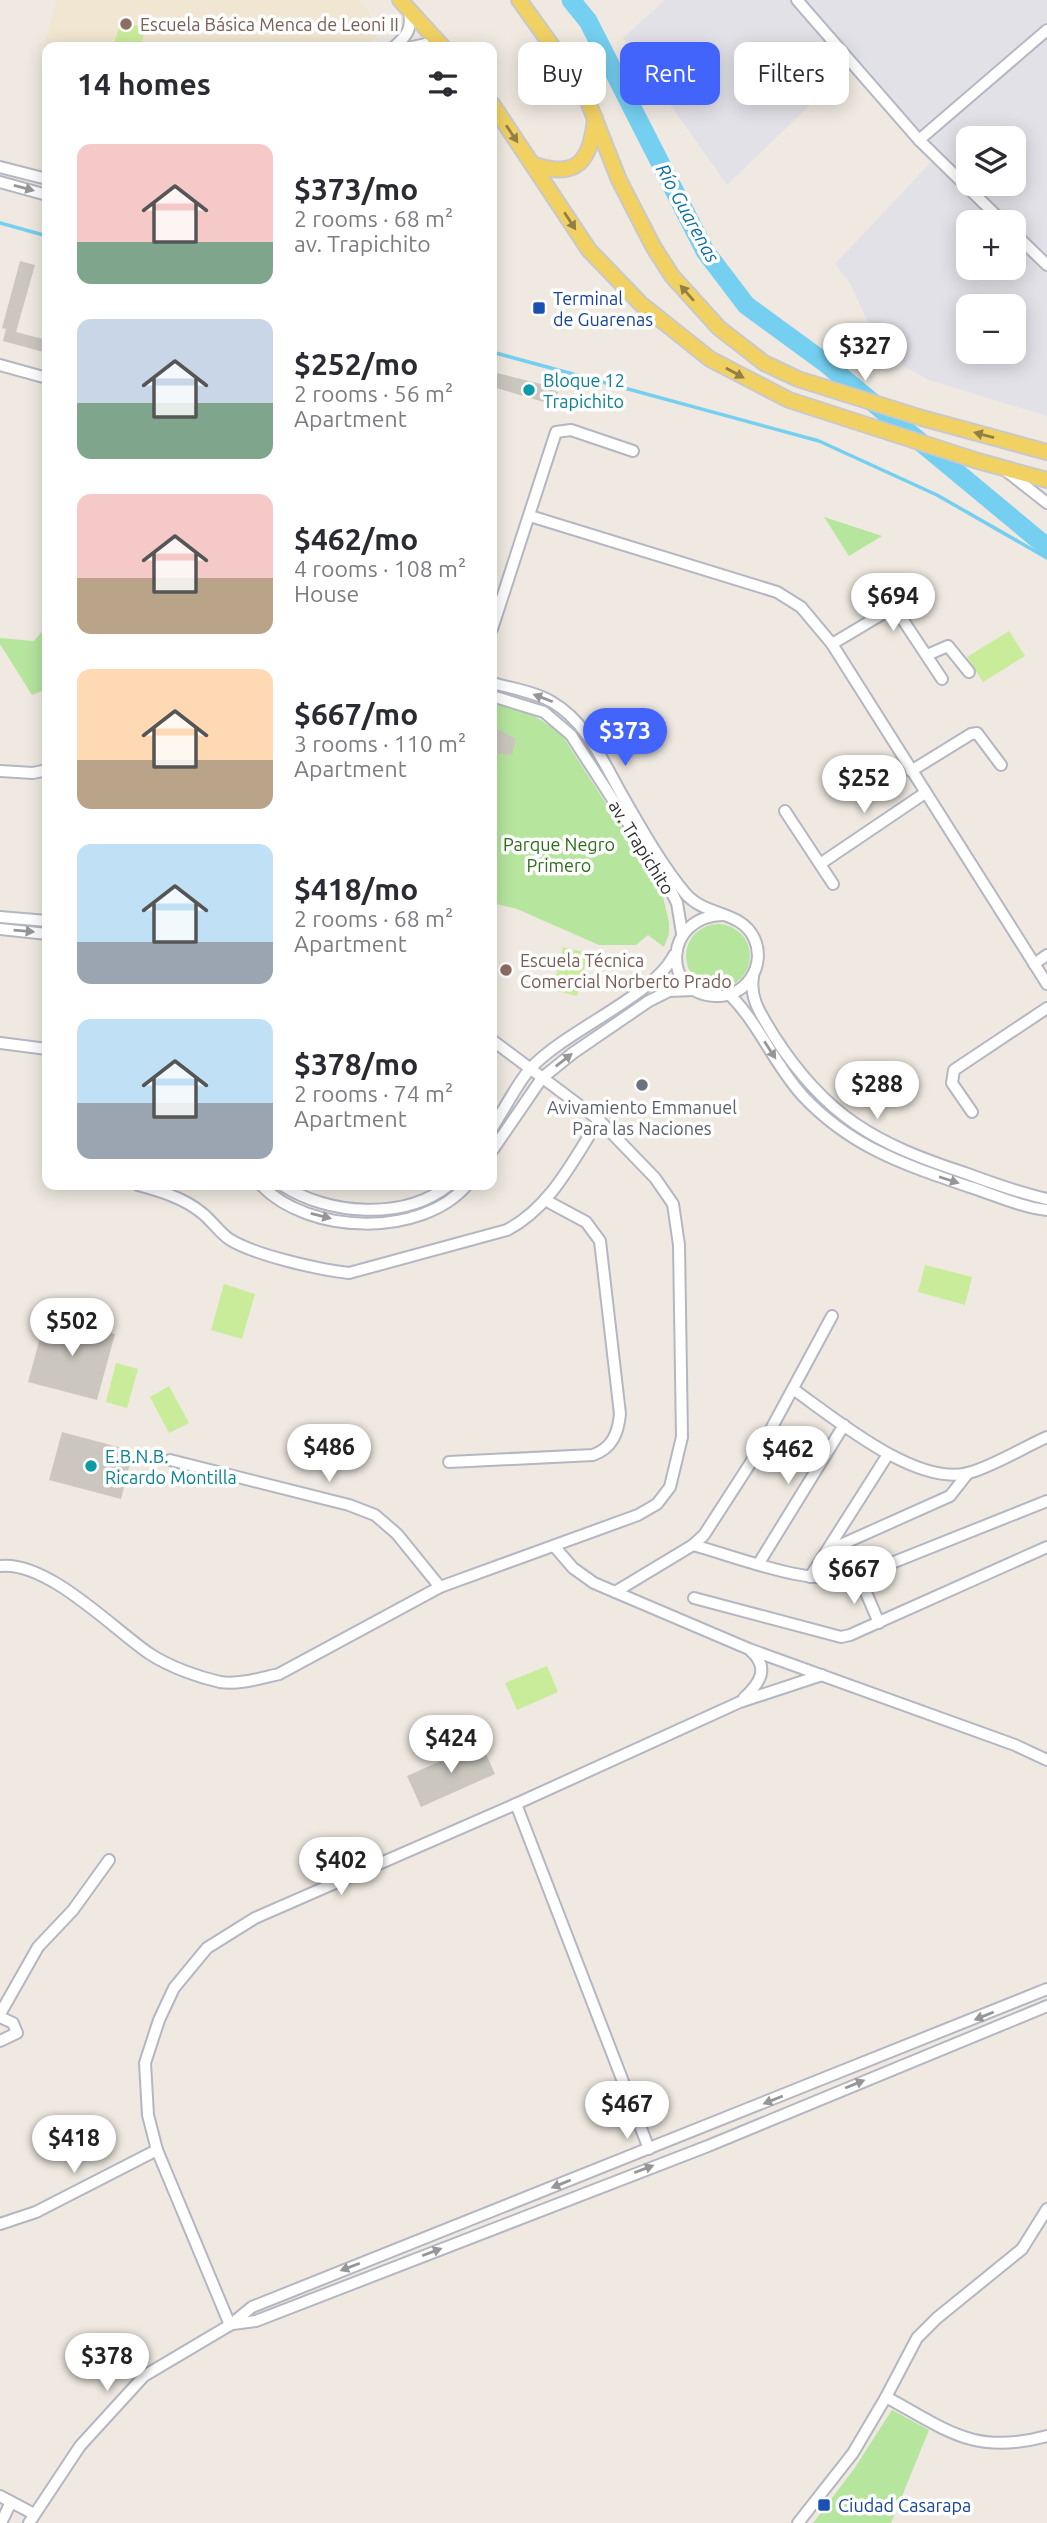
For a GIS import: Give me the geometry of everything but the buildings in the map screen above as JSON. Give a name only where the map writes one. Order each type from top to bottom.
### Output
[{"type":"main road","points":[[519,0],[568,65],[595,115],[619,180],[672,276],[702,312],[738,344],[764,363],[798,379],[922,418],[1047,452]]},
{"type":"main road","points":[[405,5],[438,42]]},
{"type":"main road","points":[[497,111],[589,250],[640,304],[710,359],[789,400],[978,461],[1047,480]]},
{"type":"main road","points":[[533,163],[552,171],[578,166],[586,157],[591,144],[595,115]]},
{"type":"street","points":[[797,0],[919,140],[991,210]]},
{"type":"street","points":[[400,42],[407,36],[412,25],[405,5]]},
{"type":"street","points":[[919,140],[1047,30]]},
{"type":"street","points":[[0,167],[42,177]]},
{"type":"street","points":[[0,182],[42,194]]},
{"type":"street","points":[[1026,245],[1047,265]]},
{"type":"street","points":[[0,365],[42,377]]},
{"type":"street","points":[[497,614],[556,432],[571,430],[633,450]]},
{"type":"street","points":[[1000,467],[1047,503]]},
{"type":"street","points":[[530,516],[777,592],[801,607],[832,644],[1047,984]]},
{"type":"street","points":[[832,644],[884,613],[893,611],[899,614],[942,679]]},
{"type":"street","points":[[927,655],[948,646],[969,672]]},
{"type":"street","points":[[497,684],[552,702],[571,718],[597,751],[635,818],[684,892],[705,910],[745,925],[753,935],[758,956],[751,989],[753,1000],[802,1077],[853,1124],[918,1158],[1047,1199]]},
{"type":"street","name":"av. Trapichito","points":[[497,698],[544,712],[571,735],[668,885],[677,903],[682,933]]},
{"type":"street","points":[[911,771],[971,734],[977,733],[1001,765]]},
{"type":"street","points":[[0,771],[33,774],[42,771]]},
{"type":"street","points":[[820,864],[925,793]]},
{"type":"street","points":[[785,811],[833,884]]},
{"type":"street","points":[[497,1120],[530,1069],[668,968],[682,933],[698,919],[723,915]]},
{"type":"street","points":[[0,917],[42,921]]},
{"type":"street","points":[[0,929],[42,933]]},
{"type":"street","points":[[676,953],[680,973],[694,990]]},
{"type":"street","points":[[1034,964],[1047,955]]},
{"type":"street","points":[[497,1144],[542,1078],[573,1053],[649,1001],[669,991],[694,990],[718,997],[730,995],[746,985],[753,976]]},
{"type":"street","points":[[730,995],[746,1013],[789,1079],[819,1111],[843,1131],[887,1158],[1047,1210]]},
{"type":"street","points":[[972,1112],[952,1083],[954,1070],[1047,1008]]},
{"type":"street","points":[[0,1043],[42,1048]]},
{"type":"street","points":[[0,1566],[9,1565],[33,1571],[62,1587],[153,1656],[188,1672],[223,1682],[250,1681],[279,1674],[440,1587],[638,1515],[657,1504],[670,1487],[682,1437],[680,1245],[673,1204],[655,1178],[599,1120],[497,1044]]},
{"type":"street","points":[[152,1190],[187,1203],[204,1214],[230,1240],[246,1247],[349,1273],[507,1230],[524,1221],[545,1200],[599,1120]]},
{"type":"street","points":[[267,1190],[284,1203],[311,1213],[352,1222],[387,1223],[425,1215],[445,1205],[462,1190]]},
{"type":"street","points":[[290,1190],[313,1200],[387,1210],[418,1202],[440,1190]]},
{"type":"street","points":[[449,1462],[593,1455],[610,1446],[615,1438],[620,1414],[600,1241],[586,1222],[545,1200]]},
{"type":"street","points":[[615,1592],[705,1535],[764,1442],[832,1316]]},
{"type":"street","points":[[793,1389],[887,1456],[943,1474],[968,1473],[1047,1437]]},
{"type":"street","points":[[759,1563],[844,1425]]},
{"type":"street","points":[[810,1577],[887,1456]]},
{"type":"street","points":[[170,1460],[349,1505],[375,1516],[397,1534],[440,1587]]},
{"type":"street","points":[[827,1550],[950,1496],[968,1473]]},
{"type":"street","points":[[693,1545],[810,1577],[836,1580],[859,1576],[1047,1501]]},
{"type":"street","points":[[554,1546],[573,1568],[594,1583],[749,1649],[1015,1745],[1047,1760]]},
{"type":"street","points":[[695,1598],[841,1637],[859,1633],[1047,1547]]},
{"type":"street","points":[[859,1576],[879,1623]]},
{"type":"street","points":[[740,1702],[757,1686],[761,1678],[759,1658],[749,1649]]},
{"type":"street","points":[[230,2325],[157,2150],[148,2115],[145,2063],[159,2020],[174,1988],[207,1948],[256,1918],[740,1702],[822,1675]]},
{"type":"street","points":[[516,1804],[649,2150]]},
{"type":"street","points":[[0,2041],[17,2033],[13,2024],[0,2016],[38,1947],[73,1910],[109,1860]]},
{"type":"street","points":[[0,2496],[32,2519],[80,2446],[144,2375],[230,2325],[251,2307],[1047,1989]]},
{"type":"street","points":[[230,2325],[256,2321],[708,2146],[1047,2006]]},
{"type":"street","points":[[0,2224],[36,2213],[157,2150]]},
{"type":"street","points":[[798,2523],[853,2453],[917,2338],[937,2318],[1022,2249],[1047,2209]]},
{"type":"street","points":[[886,2398],[964,2439],[1005,2444],[1047,2436]]},
{"type":"street","points":[[1,2523],[11,2502]]},
{"type":"shaded area","points":[[57,0],[359,0],[368,10],[378,34],[371,42],[45,42]]},
{"type":"shaded area","points":[[665,0],[1047,0],[1047,416],[929,380],[907,368],[886,348],[867,320],[850,283],[835,264],[933,160],[849,67],[849,42],[734,42],[734,105],[810,105],[727,185],[670,105],[720,105],[720,42],[626,42],[623,38]]},
{"type":"green space","points":[[121,21],[146,28],[142,42],[115,42]]},
{"type":"green space","points":[[824,517],[882,536],[849,556]]},
{"type":"green space","points":[[1009,631],[1025,656],[983,682],[967,657]]},
{"type":"green space","points":[[42,632],[42,691],[32,695],[0,644],[0,638],[34,641]]},
{"type":"green space","name":"Parque Negro Primero","points":[[497,704],[529,713],[560,732],[661,889],[669,922],[669,934],[664,947],[648,935],[636,945],[599,945],[517,909],[497,904]]},
{"type":"green space","points":[[718,924],[730,926],[741,933],[748,944],[748,968],[741,979],[730,986],[718,988],[706,986],[695,979],[688,968],[686,956],[688,944],[695,933],[706,926]]},
{"type":"green space","points":[[563,947],[588,953],[577,996],[553,990]]},
{"type":"green space","points":[[925,1265],[972,1277],[965,1305],[918,1292]]},
{"type":"green space","points":[[224,1284],[255,1294],[242,1339],[211,1330]]},
{"type":"green space","points":[[116,1363],[138,1369],[127,1408],[106,1402]]},
{"type":"green space","points":[[169,1386],[189,1423],[169,1433],[150,1397]]},
{"type":"green space","points":[[547,1666],[558,1692],[517,1710],[505,1683]]},
{"type":"green space","points":[[892,2410],[929,2430],[891,2523],[813,2523],[854,2469]]},
{"type":"waterway","name":"Río Guarenas","points":[[571,0],[588,21],[705,251],[746,305],[824,362],[1047,547]]},
{"type":"waterway","points":[[0,223],[42,235]]},
{"type":"waterway","points":[[497,353],[819,441],[937,495],[1047,558]]},
{"type":"place","name":"Escuela Básica Menca de Leoni II","points":[[126,24]]},
{"type":"place","name":"Terminal de Guarenas","points":[[539,308]]},
{"type":"place","name":"Bloque 12 Trapichito","points":[[529,390]]},
{"type":"place","name":"Escuela Técnica Comercial Norberto Prado","points":[[506,970]]},
{"type":"place","name":"Avivamiento Emmanuel Para las Naciones","points":[[642,1085]]},
{"type":"place","name":"E.B.N.B. Ricardo Montilla","points":[[91,1466]]},
{"type":"place","name":"Ciudad Casarapa","points":[[824,2505]]}]
